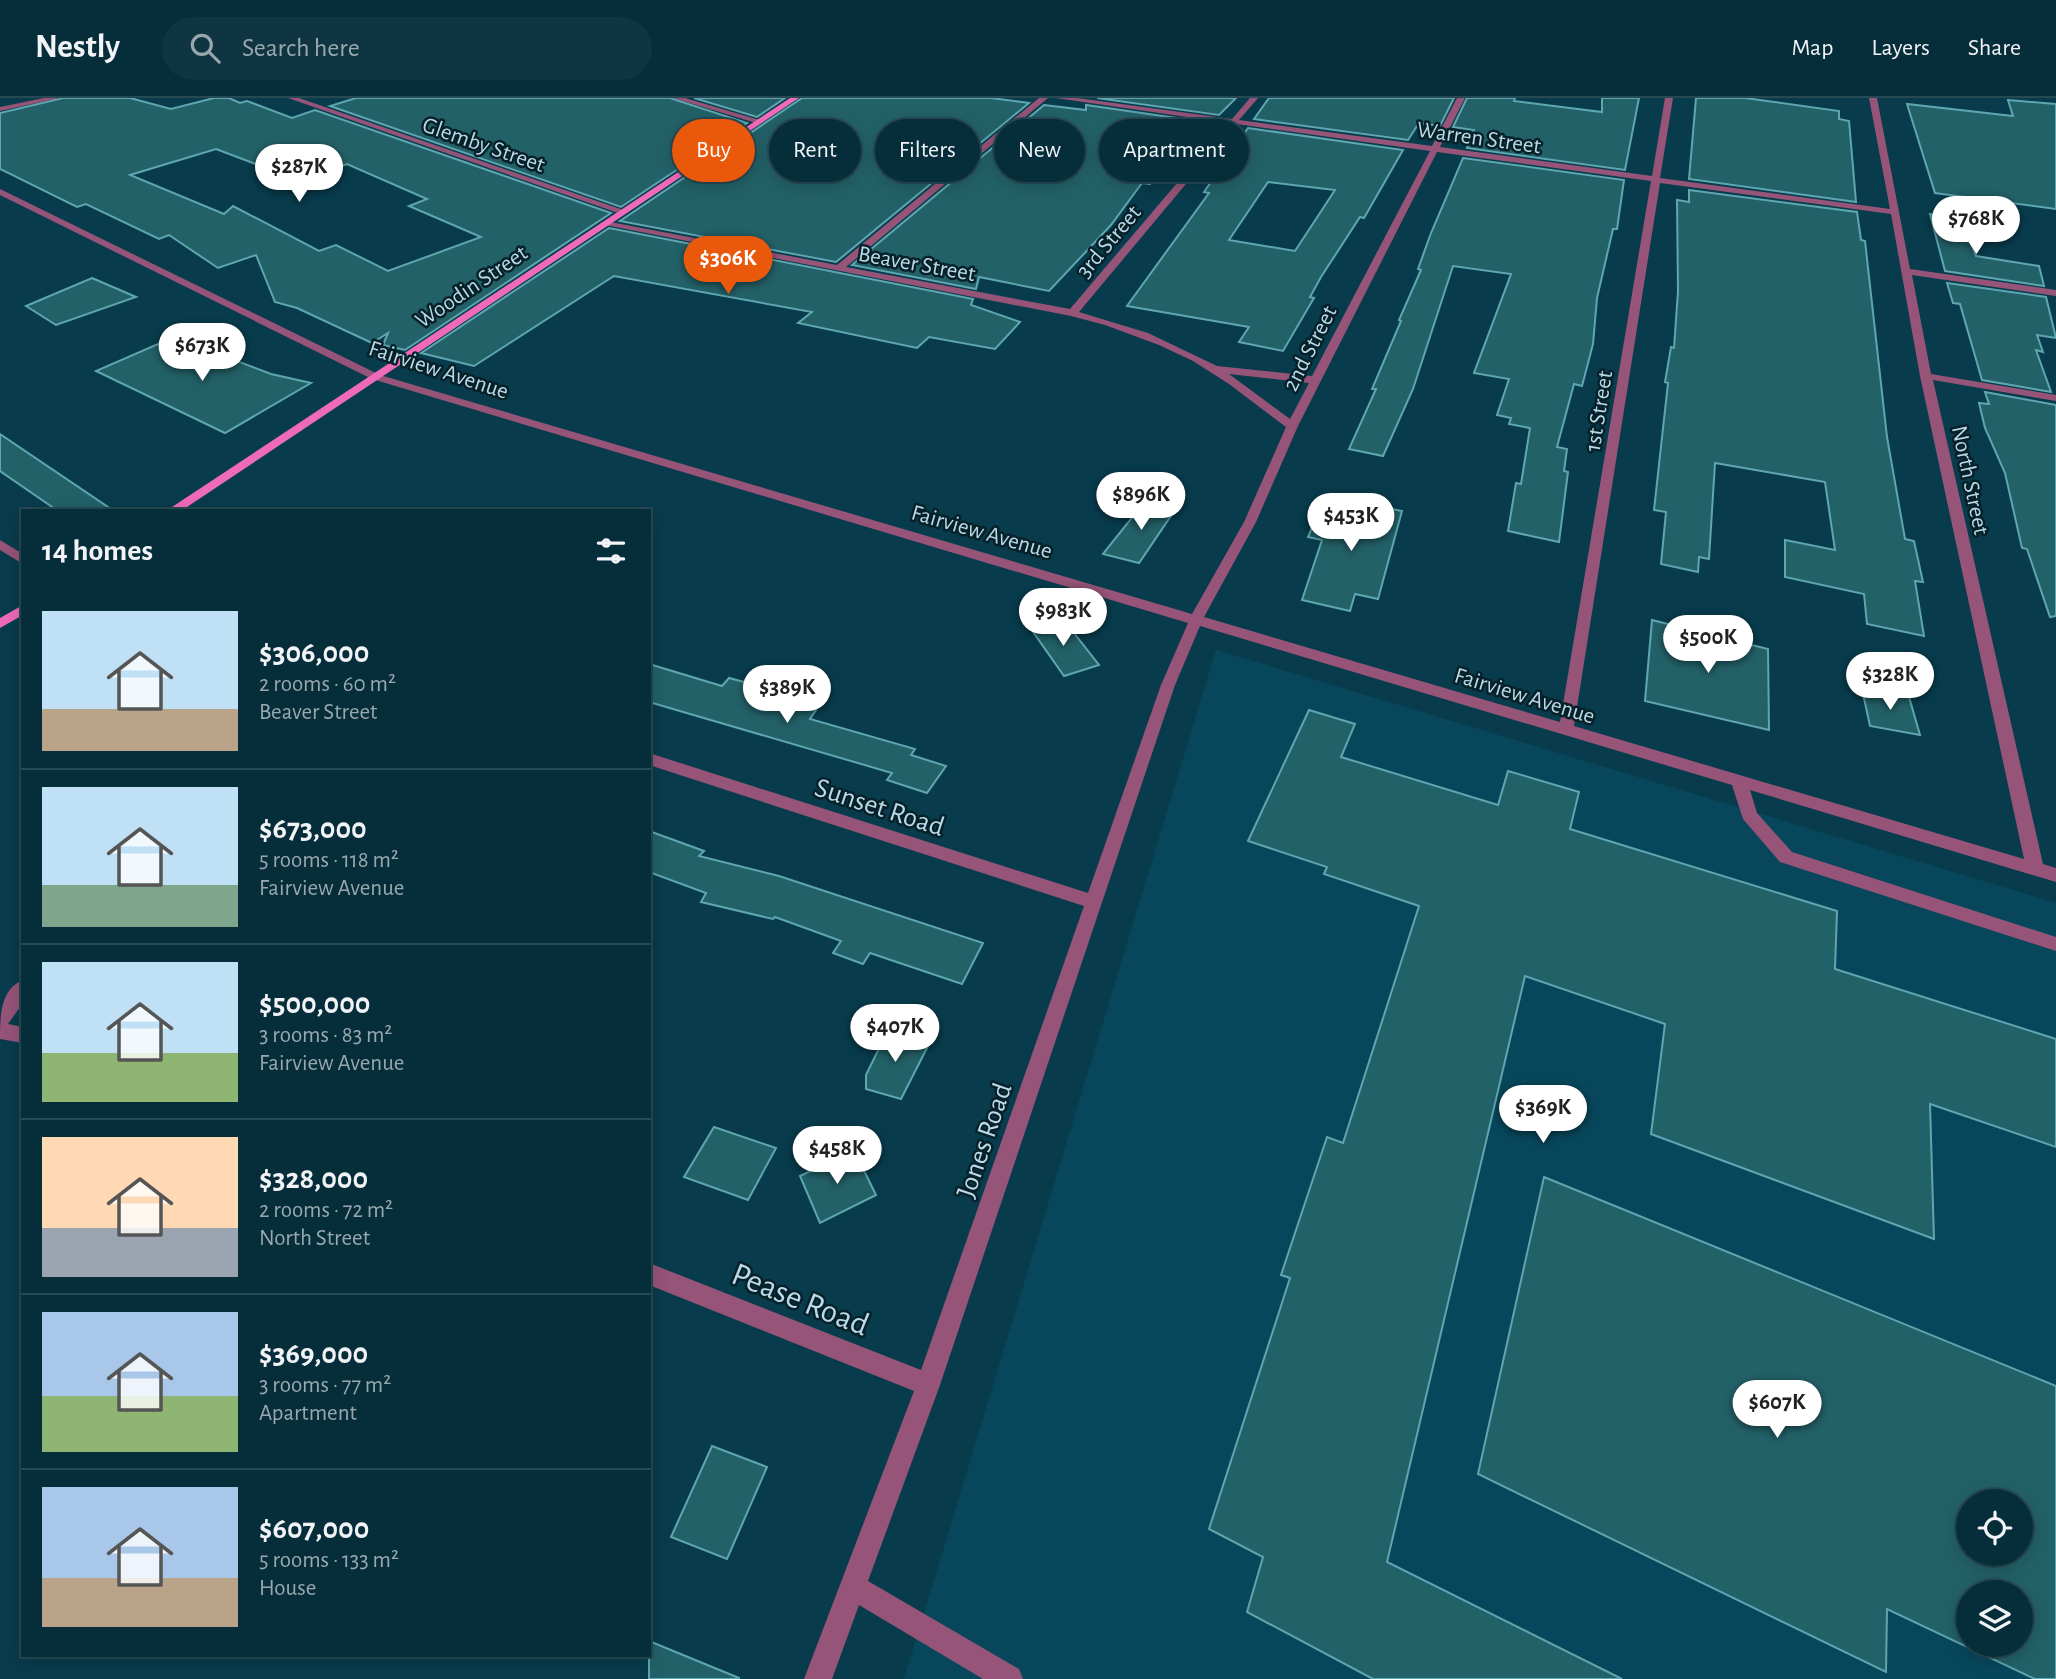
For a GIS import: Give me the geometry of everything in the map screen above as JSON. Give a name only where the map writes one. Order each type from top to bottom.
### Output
[{"type":"main road","name":"Woodin Street","points":[[175,509],[795,98]]},
{"type":"main road","points":[[0,624],[21,610]]},
{"type":"street","points":[[0,109],[56,98]]},
{"type":"street","name":"Glemby Street","points":[[292,98],[624,212]]},
{"type":"street","points":[[677,98],[759,121]]},
{"type":"street","points":[[838,269],[1044,98]]},
{"type":"street","name":"Warren Street","points":[[1060,98],[1211,119]]},
{"type":"street","name":"3rd Street","points":[[1236,119],[1254,98]]},
{"type":"street","name":"2nd Street","points":[[1197,618],[1250,522],[1292,426],[1461,98]]},
{"type":"street","name":"1st Street","points":[[1566,731],[1658,181],[1669,98]]},
{"type":"street","name":"North Street","points":[[1873,98],[1926,376],[2035,869]]},
{"type":"street","name":"Warren Street","points":[[1249,124],[1893,212]]},
{"type":"street","name":"3rd Street","points":[[1072,313],[1182,182]]},
{"type":"street","name":"Fairview Avenue","points":[[0,192],[376,377],[1197,618],[1566,731],[2056,875]]},
{"type":"street","name":"Beaver Street","points":[[606,224],[1115,323],[1156,339],[1213,368],[1292,426]]},
{"type":"street","points":[[1907,271],[2056,293]]},
{"type":"street","name":"Beaver Street","points":[[1213,368],[1316,380]]},
{"type":"street","points":[[1926,376],[2056,398]]},
{"type":"street","points":[[0,544],[21,559]]},
{"type":"street","name":"Jones Road","points":[[818,1679],[928,1385],[1168,685],[1197,618]]},
{"type":"street","name":"Sunset Road","points":[[651,760],[1094,902]]},
{"type":"street","points":[[1739,782],[1749,816],[1786,857],[2056,944]]},
{"type":"street","points":[[0,1020],[21,991]]},
{"type":"street","points":[[0,1031],[21,1035]]},
{"type":"street","name":"Pease Road","points":[[651,1275],[928,1385]]},
{"type":"street","points":[[853,1587],[1009,1679]]},
{"type":"shaded area","points":[[1216,650],[2056,903],[2056,1679],[904,1679]]},
{"type":"building","points":[[63,98],[130,98],[171,109],[214,98],[229,98],[240,103],[247,101],[292,118],[315,110],[611,213],[405,350],[383,345],[388,333],[372,343],[297,308],[275,302],[256,255],[218,268],[169,235],[159,239],[86,204],[77,207],[0,169],[0,113]],"holes":[[[216,149],[277,172],[282,163],[315,176],[347,164],[427,199],[409,206],[481,237],[388,271],[336,245],[319,251],[233,206],[224,214],[130,175]]]},
{"type":"building","points":[[356,98],[670,98],[735,119],[672,119],[672,173],[621,207],[330,106]]},
{"type":"building","points":[[694,98],[785,98],[757,117]]},
{"type":"building","points":[[802,98],[991,98],[1029,103],[1010,119],[994,119],[994,132],[980,143],[980,119],[875,119],[875,182],[933,182],[836,262],[620,221],[678,182],[755,182],[755,130],[769,120],[769,182],[861,182],[861,119],[771,119]]},
{"type":"building","points":[[1097,98],[1236,98],[1219,115]]},
{"type":"building","points":[[1269,98],[1454,98],[1440,126],[1419,123],[1408,140],[1254,119]]},
{"type":"building","points":[[1467,98],[1515,98],[1514,101],[1602,112],[1602,98],[1639,98],[1625,170],[1467,148],[1474,130],[1453,127]]},
{"type":"building","points":[[1696,98],[1745,98],[1839,111],[1839,119],[1849,121],[1856,202],[1689,179]]},
{"type":"building","points":[[2008,100],[2056,104],[2056,209],[1935,193],[1907,104],[2013,116]]},
{"type":"building","points":[[1044,105],[1086,110],[1086,105],[1183,119],[1099,119],[1099,182],[1152,182],[1142,183],[1111,225],[1049,291],[979,277],[976,289],[852,265],[952,182],[980,182],[980,158],[994,147],[994,182],[1085,182],[1085,119],[1027,119]]},
{"type":"building","points":[[1249,128],[1403,150],[1364,218],[1360,217],[1321,277],[1310,297],[1314,298],[1283,351],[1239,342],[1249,327],[1127,306],[1209,193],[1204,192],[1211,182],[1249,182]],"holes":[[[1268,182],[1335,190],[1295,251],[1229,240]]]},
{"type":"building","points":[[1463,158],[1624,180],[1617,229],[1613,229],[1597,298],[1593,344],[1582,386],[1574,384],[1557,447],[1567,449],[1564,471],[1568,472],[1559,542],[1508,531],[1516,483],[1521,484],[1530,428],[1509,424],[1511,418],[1497,415],[1509,379],[1474,373],[1511,274],[1453,266],[1413,389],[1383,456],[1349,449],[1376,389],[1372,389],[1421,270],[1418,269],[1431,233]]},
{"type":"building","points":[[1689,190],[1857,212],[1861,240],[1865,241],[1887,437],[1905,539],[1914,541],[1923,582],[1915,581],[1924,636],[1867,624],[1864,594],[1785,577],[1785,540],[1835,550],[1825,482],[1715,463],[1709,559],[1699,557],[1698,572],[1661,564],[1666,512],[1654,510],[1668,383],[1665,382],[1671,347],[1674,348],[1678,291],[1677,200],[1689,202]]},
{"type":"building","points":[[1930,214],[1961,218],[1976,256],[2039,266],[2044,286],[1945,271]]},
{"type":"building","points":[[609,228],[973,299],[971,305],[1020,322],[995,349],[929,337],[917,348],[798,323],[812,312],[614,276],[474,366],[421,353]]},
{"type":"building","points":[[92,278],[136,297],[56,325],[26,306]]},
{"type":"building","points":[[1947,283],[2046,297],[2056,338],[2037,335],[2043,352],[2036,350],[2051,392],[1982,380],[1960,304],[1953,303]]},
{"type":"building","points":[[174,337],[271,374],[311,383],[225,433],[96,371]]},
{"type":"building","points":[[1985,392],[2056,405],[2056,616],[2050,617],[2027,549],[2022,548],[2005,473],[1985,428],[1979,403],[1989,404]]},
{"type":"building","points":[[0,434],[111,509],[55,509],[0,471]]},
{"type":"building","points":[[1146,500],[1177,507],[1139,563],[1103,554]]},
{"type":"building","points":[[1345,500],[1402,511],[1378,599],[1355,594],[1350,611],[1302,600],[1322,540],[1308,537],[1323,502],[1343,507]]},
{"type":"building","points":[[1024,619],[1074,633],[1099,665],[1064,676]]},
{"type":"building","points":[[1652,620],[1768,649],[1769,730],[1645,701]]},
{"type":"building","points":[[651,665],[722,686],[729,678],[763,687],[757,694],[816,710],[810,719],[915,749],[911,755],[946,766],[927,793],[887,780],[892,773],[651,703]]},
{"type":"building","points":[[1862,689],[1909,697],[1920,735],[1870,726]]},
{"type":"building","points":[[1309,710],[1355,724],[1341,757],[1498,805],[1508,771],[1579,792],[1570,829],[1837,911],[1835,969],[2056,1039],[2056,1147],[1930,1104],[1934,1239],[1651,1134],[1665,1024],[1525,976],[1387,1562],[1622,1679],[1373,1679],[1247,1612],[1263,1557],[1209,1529],[1290,1278],[1281,1275],[1327,1137],[1343,1143],[1419,906],[1324,874],[1327,867],[1248,841]]},
{"type":"building","points":[[651,832],[704,851],[699,856],[779,876],[983,943],[962,984],[870,953],[863,964],[833,953],[841,941],[775,917],[773,919],[701,902],[706,893],[651,873]]},
{"type":"building","points":[[889,1028],[930,1042],[901,1099],[866,1089],[866,1075]]},
{"type":"building","points":[[714,1127],[776,1148],[748,1200],[684,1177]]},
{"type":"building","points":[[854,1150],[876,1195],[820,1223],[800,1176]]},
{"type":"building","points":[[1544,1177],[2056,1386],[2056,1679],[2035,1679],[1988,1657],[2033,1657],[2033,1580],[1956,1580],[1956,1642],[1887,1609],[1886,1672],[1478,1474]]},
{"type":"building","points":[[712,1446],[767,1467],[727,1559],[671,1537]]},
{"type":"building","points":[[651,1642],[739,1678],[739,1679],[649,1679]]}]
